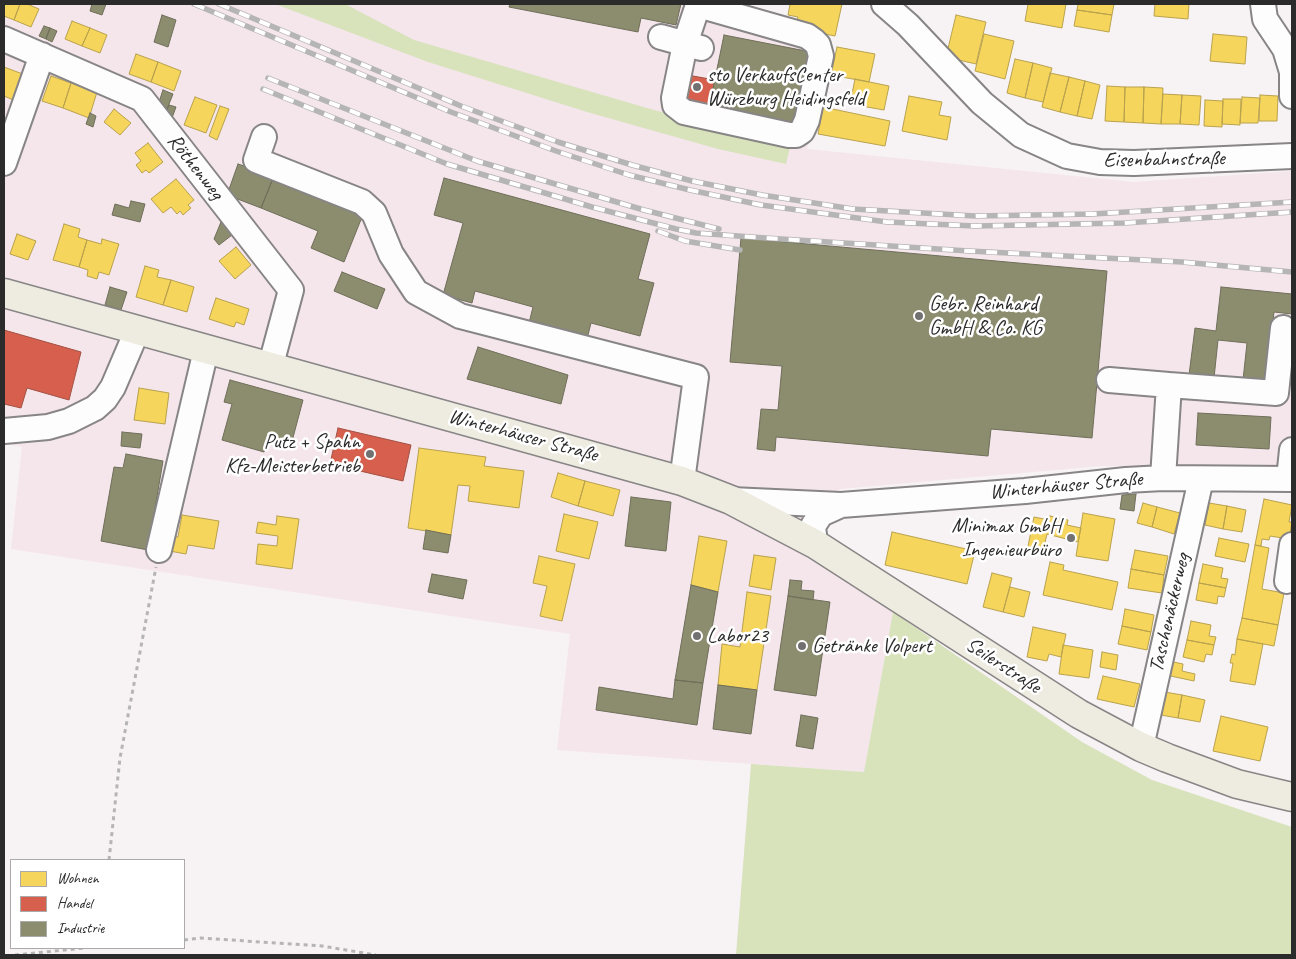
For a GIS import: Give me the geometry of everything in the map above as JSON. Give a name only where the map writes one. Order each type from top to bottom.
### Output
[{"type":"main road","name":"Winterhäuser Straße","points":[[4,293],[270,368],[627,464],[682,481],[731,500]]},
{"type":"main road","name":"Seilerstraße","points":[[731,500],[816,544],[1079,714],[1141,747],[1237,784],[1292,796]]},
{"type":"street","points":[[699,4],[807,36],[818,45],[821,56],[807,120],[802,131],[796,135],[790,135],[684,112],[675,105],[674,98],[693,46],[699,4]]},
{"type":"street","name":"Eisenbahnstraße","points":[[884,4],[908,25],[982,103],[1021,135],[1067,156],[1100,162],[1134,163],[1292,156]]},
{"type":"street","points":[[1263,4],[1265,19],[1285,49],[1292,72],[1292,96]]},
{"type":"street","points":[[661,37],[693,46]]},
{"type":"street","name":"Röthenweg","points":[[4,39],[142,99],[291,290],[270,368]]},
{"type":"street","points":[[4,163],[12,111],[42,56]]},
{"type":"street","points":[[264,138],[256,160],[362,202],[374,213],[391,254],[416,292],[460,316],[696,377],[682,481]]},
{"type":"street","points":[[1110,380],[1276,393],[1282,328]]},
{"type":"street","points":[[4,431],[48,427],[69,421],[95,408],[113,387],[137,331]]},
{"type":"street","points":[[159,550],[206,350]]},
{"type":"street","points":[[1163,478],[1169,385]]},
{"type":"street","points":[[1291,479],[1292,450]]},
{"type":"street","name":"Winterhäuser Straße","points":[[731,500],[841,505],[1126,480],[1163,478],[1291,479]]},
{"type":"street","name":"Taschenäckerweg","points":[[1141,747],[1201,479]]},
{"type":"street","name":"Winterhäuser Straße","points":[[816,544],[813,526],[821,514],[841,505]]},
{"type":"street","points":[[1287,581],[1292,546]]},
{"type":"path","points":[[109,859],[120,758],[159,550]]},
{"type":"path","points":[[185,940],[200,938],[322,946],[376,955]]},
{"type":"path","points":[[15,955],[75,949]]},
{"type":"shaded area","points":[[4,4],[684,4],[696,9],[832,44],[807,149],[1134,182],[1292,171],[1292,466],[1101,466],[840,489],[813,510],[811,557],[893,612],[864,772],[557,750],[570,634],[11,549],[22,447],[4,443]]},
{"type":"green space","points":[[275,4],[345,4],[414,40],[647,108],[790,147],[786,164],[718,149],[587,112],[428,62]]},
{"type":"green space","points":[[893,612],[1082,742],[1152,780],[1292,827],[1292,955],[736,955],[751,764],[864,772]]},
{"type":"building: Wohnen","points":[[4,4],[20,4],[14,20],[4,16]]},
{"type":"building: Wohnen","points":[[20,4],[27,4],[39,9],[31,27],[14,20]]},
{"type":"building: Wohnen","points":[[790,4],[842,4],[835,36],[795,28],[798,17],[788,15]]},
{"type":"building: Wohnen","points":[[1028,4],[1066,4],[1062,28],[1025,21]]},
{"type":"building: Wohnen","points":[[1078,4],[1114,4],[1112,15],[1077,10]]},
{"type":"building: Wohnen","points":[[1155,4],[1189,4],[1188,19],[1154,16]]},
{"type":"building: Wohnen","points":[[1077,10],[1112,15],[1109,32],[1074,26]]},
{"type":"building: Wohnen","points":[[956,15],[986,22],[976,64],[946,57]]},
{"type":"building: Wohnen","points":[[72,21],[90,28],[82,46],[65,39]]},
{"type":"building: Wohnen","points":[[90,28],[107,35],[100,53],[82,46]]},
{"type":"building: Wohnen","points":[[984,34],[1014,41],[1005,79],[975,71]]},
{"type":"building: Wohnen","points":[[1213,34],[1247,37],[1245,64],[1210,61]]},
{"type":"building: Wohnen","points":[[837,47],[875,54],[869,82],[831,75]]},
{"type":"building: Wohnen","points":[[136,54],[158,62],[151,82],[129,74]]},
{"type":"building: Wohnen","points":[[1015,59],[1033,63],[1025,98],[1007,93]]},
{"type":"building: Wohnen","points":[[158,62],[181,71],[174,91],[151,82]]},
{"type":"building: Wohnen","points":[[1033,63],[1052,68],[1043,102],[1025,98]]},
{"type":"building: Wohnen","points":[[4,67],[28,76],[18,102],[4,96]]},
{"type":"building: Wohnen","points":[[1050,73],[1069,77],[1060,112],[1042,107]]},
{"type":"building: Wohnen","points":[[51,76],[71,83],[63,108],[42,101]]},
{"type":"building: Wohnen","points":[[1069,77],[1085,81],[1077,116],[1060,112]]},
{"type":"building: Wohnen","points":[[855,79],[889,86],[884,110],[850,104]]},
{"type":"building: Wohnen","points":[[1085,81],[1100,85],[1092,119],[1077,116]]},
{"type":"building: Wohnen","points":[[71,83],[97,92],[89,118],[63,108]]},
{"type":"building: Wohnen","points":[[1107,86],[1125,87],[1124,122],[1105,121]]},
{"type":"building: Wohnen","points":[[1125,87],[1144,87],[1143,123],[1124,122]]},
{"type":"building: Wohnen","points":[[1144,87],[1163,88],[1161,124],[1143,123]]},
{"type":"building: Wohnen","points":[[1163,94],[1182,95],[1180,124],[1161,124]]},
{"type":"building: Wohnen","points":[[1182,95],[1201,96],[1199,125],[1180,124]]},
{"type":"building: Wohnen","points":[[1260,95],[1278,96],[1277,121],[1259,121]]},
{"type":"building: Wohnen","points":[[909,96],[942,102],[939,115],[951,117],[947,140],[902,131]]},
{"type":"building: Wohnen","points":[[195,97],[217,105],[206,133],[184,125]]},
{"type":"building: Wohnen","points":[[1242,97],[1260,98],[1258,123],[1240,123]]},
{"type":"building: Wohnen","points":[[1223,99],[1241,99],[1240,125],[1222,124]]},
{"type":"building: Wohnen","points":[[1205,100],[1223,101],[1222,127],[1204,126]]},
{"type":"building: Wohnen","points":[[220,106],[229,109],[217,140],[209,136]]},
{"type":"building: Wohnen","points":[[823,107],[890,121],[885,146],[818,134]]},
{"type":"building: Wohnen","points":[[114,109],[131,123],[120,135],[104,122]]},
{"type":"building: Wohnen","points":[[148,143],[163,162],[149,173],[146,170],[142,173],[136,165],[141,161],[135,153]]},
{"type":"building: Wohnen","points":[[176,179],[194,200],[188,205],[191,208],[183,215],[180,211],[177,214],[171,207],[163,213],[151,199]]},
{"type":"building: Wohnen","points":[[64,224],[80,229],[78,237],[87,240],[79,267],[53,260]]},
{"type":"building: Wohnen","points":[[17,234],[36,241],[28,260],[10,254]]},
{"type":"building: Wohnen","points":[[102,239],[119,244],[109,275],[99,272],[97,279],[87,276],[88,270],[79,267],[87,240],[101,244]]},
{"type":"building: Wohnen","points":[[236,247],[251,265],[235,279],[219,261]]},
{"type":"building: Wohnen","points":[[145,266],[159,270],[157,277],[171,280],[163,305],[136,297]]},
{"type":"building: Wohnen","points":[[171,280],[194,287],[187,312],[163,305]]},
{"type":"building: Wohnen","points":[[216,298],[249,309],[244,325],[236,322],[234,327],[209,319]]},
{"type":"building: Wohnen","points":[[139,388],[169,393],[165,424],[134,420]]},
{"type":"building: Wohnen","points":[[419,448],[486,457],[484,466],[524,471],[519,508],[468,501],[470,486],[458,485],[451,535],[408,528]]},
{"type":"building: Wohnen","points":[[558,473],[585,481],[578,506],[551,497]]},
{"type":"building: Wohnen","points":[[585,481],[620,490],[613,516],[578,506]]},
{"type":"building: Wohnen","points":[[1264,499],[1292,505],[1289,539],[1270,536],[1269,540],[1262,539],[1261,546],[1255,545]]},
{"type":"building: Wohnen","points":[[1143,503],[1157,507],[1152,527],[1137,523]]},
{"type":"building: Wohnen","points":[[1209,503],[1227,506],[1223,529],[1205,525]]},
{"type":"building: Wohnen","points":[[1227,506],[1246,510],[1242,532],[1223,529]]},
{"type":"building: Wohnen","points":[[1157,507],[1180,513],[1174,534],[1152,527]]},
{"type":"building: Wohnen","points":[[1083,513],[1115,519],[1108,561],[1076,556]]},
{"type":"building: Wohnen","points":[[564,514],[598,522],[589,559],[556,551]]},
{"type":"building: Wohnen","points":[[182,515],[219,521],[214,549],[188,545],[186,554],[164,550],[166,536],[178,537]]},
{"type":"building: Wohnen","points":[[277,516],[299,519],[292,569],[256,564],[258,544],[277,546],[278,536],[256,533],[258,522],[276,525]]},
{"type":"building: Wohnen","name":"Minimax GmbH Ingenieurbüro","points":[[1050,516],[1068,520],[1067,525],[1081,528],[1078,542],[1047,534],[1042,555],[1027,551],[1034,517],[1049,520]]},
{"type":"building: Wohnen","points":[[892,532],[975,551],[967,584],[885,565]]},
{"type":"building: Wohnen","points":[[699,536],[727,541],[718,592],[691,585]]},
{"type":"building: Wohnen","points":[[1219,538],[1249,544],[1245,562],[1215,556]]},
{"type":"building: Wohnen","points":[[1255,545],[1269,548],[1262,589],[1284,593],[1278,625],[1242,618]]},
{"type":"building: Wohnen","points":[[1135,550],[1168,556],[1164,575],[1131,569]]},
{"type":"building: Wohnen","points":[[754,555],[776,558],[771,590],[749,586]]},
{"type":"building: Wohnen","points":[[539,556],[575,564],[562,621],[540,616],[547,586],[533,583]]},
{"type":"building: Wohnen","points":[[1050,562],[1064,565],[1063,570],[1118,582],[1112,610],[1043,595]]},
{"type":"building: Wohnen","points":[[1203,564],[1223,568],[1221,578],[1228,579],[1226,588],[1199,583]]},
{"type":"building: Wohnen","points":[[1131,569],[1164,575],[1162,593],[1128,588]]},
{"type":"building: Wohnen","points":[[992,573],[1012,578],[1003,612],[983,607]]},
{"type":"building: Wohnen","points":[[1199,583],[1226,588],[1224,597],[1218,596],[1217,604],[1196,600]]},
{"type":"building: Wohnen","points":[[1010,587],[1030,592],[1024,617],[1003,612]]},
{"type":"building: Wohnen","points":[[747,592],[771,596],[757,690],[718,685],[722,644],[740,647]]},
{"type":"building: Wohnen","points":[[1125,609],[1154,615],[1151,632],[1122,626]]},
{"type":"building: Wohnen","points":[[1242,618],[1278,625],[1274,646],[1237,639]]},
{"type":"building: Wohnen","points":[[1191,621],[1211,625],[1209,636],[1216,637],[1214,645],[1187,640]]},
{"type":"building: Wohnen","points":[[1122,626],[1151,632],[1147,650],[1118,644]]},
{"type":"building: Wohnen","points":[[1033,627],[1066,634],[1061,657],[1049,654],[1047,661],[1027,657]]},
{"type":"building: Wohnen","points":[[1237,639],[1263,644],[1255,685],[1230,681],[1233,663],[1230,663],[1232,654],[1235,655]]},
{"type":"building: Wohnen","points":[[1187,640],[1214,645],[1212,655],[1206,654],[1204,662],[1183,657]]},
{"type":"building: Wohnen","points":[[1063,645],[1093,650],[1089,678],[1059,674]]},
{"type":"building: Wohnen","points":[[1102,652],[1118,655],[1116,670],[1100,667]]},
{"type":"building: Wohnen","points":[[1169,661],[1183,664],[1182,671],[1195,674],[1194,681],[1166,675]]},
{"type":"building: Wohnen","points":[[1103,676],[1140,684],[1134,707],[1097,699]]},
{"type":"building: Wohnen","points":[[1159,691],[1182,695],[1178,718],[1155,714]]},
{"type":"building: Wohnen","points":[[1182,695],[1205,700],[1200,722],[1178,718]]},
{"type":"building: Wohnen","points":[[1221,716],[1268,727],[1260,761],[1213,751]]},
{"type":"building: Handel","points":[[682,74],[715,80],[709,107],[677,101]]},
{"type":"building: Handel","points":[[4,330],[81,352],[69,400],[27,388],[21,408],[4,404]]},
{"type":"building: Handel","name":"Putz + Spahn Kfz-Meisterbetrieb","points":[[338,428],[411,445],[403,481],[330,464]]},
{"type":"building: Industrie","points":[[92,4],[106,4],[102,15],[90,11]]},
{"type":"building: Industrie","points":[[510,4],[681,4],[676,25],[641,18],[638,32],[509,7]]},
{"type":"building: Industrie","points":[[162,15],[176,20],[168,47],[154,42]]},
{"type":"building: Industrie","points":[[44,26],[50,28],[46,39],[39,36]]},
{"type":"building: Industrie","points":[[50,28],[57,31],[52,42],[46,39]]},
{"type":"building: Industrie","points":[[724,35],[811,52],[797,126],[709,108]]},
{"type":"building: Industrie","points":[[163,90],[173,94],[167,109],[158,105]]},
{"type":"building: Industrie","points":[[169,105],[176,107],[172,118],[165,115]]},
{"type":"building: Industrie","points":[[90,113],[96,116],[93,127],[86,124]]},
{"type":"building: Industrie","points":[[238,164],[274,176],[261,208],[227,195]]},
{"type":"building: Industrie","points":[[274,176],[364,212],[344,262],[311,248],[318,231],[261,208]]},
{"type":"building: Industrie","points":[[444,178],[650,234],[638,279],[654,283],[640,336],[591,323],[587,339],[529,323],[533,307],[475,291],[472,303],[443,295],[463,223],[434,215]]},
{"type":"building: Industrie","points":[[131,201],[145,204],[140,222],[112,215],[115,204],[129,208]]},
{"type":"building: Industrie","points":[[221,222],[232,235],[219,245],[214,239]]},
{"type":"building: Industrie","name":"Gebr. Reinhard GmbH & Co. KG","points":[[741,238],[1107,271],[1092,438],[991,429],[988,456],[776,437],[775,451],[757,449],[761,409],[778,410],[782,366],[730,362]]},
{"type":"building: Industrie","points":[[342,272],[385,289],[377,309],[334,291]]},
{"type":"building: Industrie","points":[[110,287],[127,292],[121,310],[105,305]]},
{"type":"building: Industrie","points":[[1221,287],[1292,294],[1292,314],[1274,312],[1266,383],[1243,380],[1247,343],[1218,340],[1214,378],[1189,375],[1195,328],[1216,331]]},
{"type":"building: Industrie","points":[[478,347],[568,375],[561,404],[467,379]]},
{"type":"building: Industrie","points":[[230,380],[303,400],[291,445],[268,439],[264,452],[222,440],[232,404],[224,402]]},
{"type":"building: Industrie","points":[[1198,413],[1271,417],[1269,449],[1196,445]]},
{"type":"building: Industrie","points":[[122,432],[142,434],[140,448],[121,446]]},
{"type":"building: Industrie","points":[[126,454],[163,461],[148,550],[101,541],[114,467],[123,468]]},
{"type":"building: Industrie","points":[[1136,494],[1134,511],[1120,509],[1122,495]]},
{"type":"building: Industrie","points":[[631,497],[671,502],[666,551],[625,546]]},
{"type":"building: Industrie","points":[[426,530],[451,535],[448,553],[423,549]]},
{"type":"building: Industrie","points":[[432,574],[467,580],[463,599],[428,592]]},
{"type":"building: Industrie","points":[[790,580],[802,581],[801,590],[814,591],[813,600],[788,596]]},
{"type":"building: Industrie","name":"Labor23","points":[[691,585],[718,592],[703,683],[675,680]]},
{"type":"building: Industrie","name":"Getränke Volpert","points":[[788,596],[830,602],[816,696],[774,690]]},
{"type":"building: Industrie","points":[[675,680],[703,683],[697,725],[596,710],[599,687],[673,699]]},
{"type":"building: Industrie","points":[[718,685],[757,690],[751,734],[713,729]]},
{"type":"building: Industrie","points":[[801,715],[818,718],[813,749],[796,746]]},
{"type":"railway","points":[[194,4],[451,112],[556,151],[629,175],[761,205],[887,222],[975,226],[1125,223],[1292,212]]},
{"type":"railway","points":[[219,4],[461,106],[558,142],[692,181],[762,195],[853,209],[975,216],[1093,214],[1292,202]]},
{"type":"railway","points":[[268,78],[477,161],[644,210],[719,229]]},
{"type":"railway","points":[[263,89],[447,164],[592,207],[696,233],[969,251],[1182,262],[1292,272]]},
{"type":"railway","points":[[658,231],[685,241],[740,250]]},
{"type":"place","name":"sto VerkaufsCenter Würzburg Heidingsfeld","points":[[697,87]]},
{"type":"place","name":"Gebr. Reinhard GmbH & Co. KG","points":[[919,316]]},
{"type":"place","name":"Putz + Spahn Kfz-Meisterbetrieb","points":[[370,454]]},
{"type":"place","name":"Minimax GmbH Ingenieurbüro","points":[[1071,538]]},
{"type":"place","name":"Labor23","points":[[697,636]]},
{"type":"place","name":"Getränke Volpert","points":[[802,646]]}]
